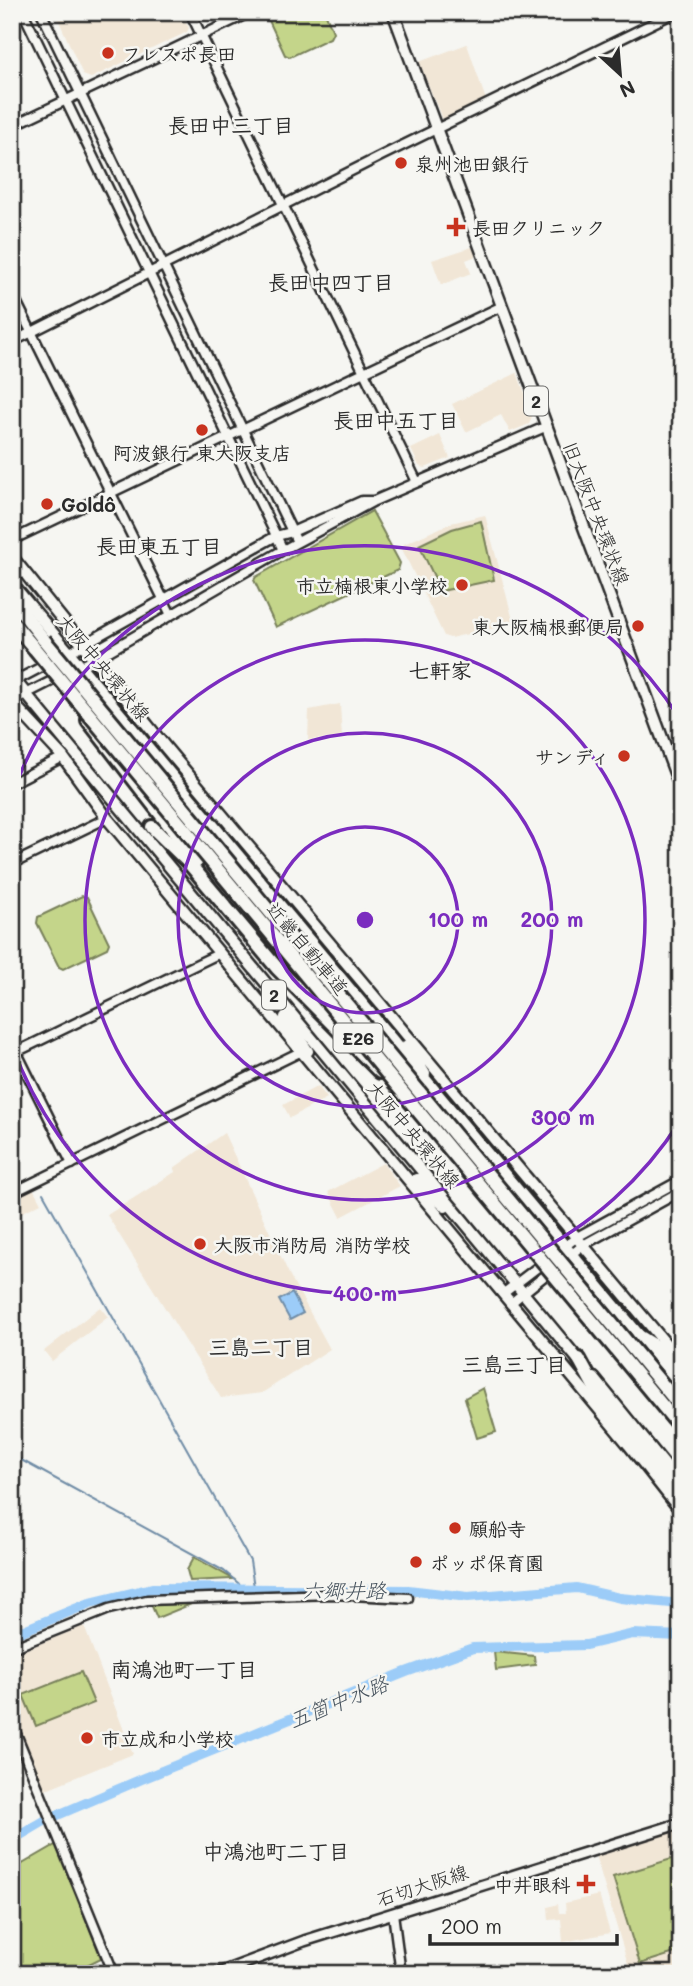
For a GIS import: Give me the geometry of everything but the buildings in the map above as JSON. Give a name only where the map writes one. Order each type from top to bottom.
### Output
[{"type":"highway","name":"近畿自動車道","points":[[12,600],[681,1407]]},
{"type":"highway","name":"近畿自動車道","points":[[12,622],[681,1428]]},
{"type":"highway","points":[[74,696],[99,736],[152,806],[257,934],[312,999],[327,1001]]},
{"type":"highway","points":[[152,827],[206,884],[277,968],[431,1126]]},
{"type":"highway","points":[[639,1336],[664,1354],[681,1372]]},
{"type":"highway","points":[[579,1359],[597,1392],[675,1484],[681,1499]]},
{"type":"main road","name":"旧大阪中央環状線","points":[[393,12],[681,789]]},
{"type":"main road","points":[[12,557],[97,658],[166,748],[681,1362]]},
{"type":"main road","name":"大阪中央環状線","points":[[12,584],[681,1385]]},
{"type":"main road","name":"大阪中央環状線","points":[[13,680],[579,1359]]},
{"type":"main road","name":"2","points":[[12,702],[63,757],[107,818],[504,1293],[681,1511]]},
{"type":"main road","points":[[184,789],[253,849]]},
{"type":"main road","points":[[246,961],[255,980],[293,1027],[324,1078]]},
{"type":"main road","points":[[394,1020],[430,1087]]},
{"type":"main road","points":[[365,1127],[469,1228]]},
{"type":"main road","name":"石切大阪線","points":[[216,1974],[288,1946],[681,1823]]},
{"type":"street","points":[[23,12],[283,550]]},
{"type":"street","points":[[41,12],[297,542]]},
{"type":"street","points":[[190,12],[417,482]]},
{"type":"street","points":[[12,126],[251,12]]},
{"type":"street","points":[[12,342],[676,12]]},
{"type":"street","points":[[12,293],[162,600],[172,615]]},
{"type":"street","points":[[12,540],[502,306]]},
{"type":"street","points":[[12,702],[81,667],[297,542],[374,501],[545,427]]},
{"type":"street","points":[[13,680],[84,644],[276,536],[292,532],[362,501],[374,501]]},
{"type":"street","points":[[12,783],[63,757]]},
{"type":"street","points":[[12,864],[107,818]]},
{"type":"street","points":[[15,1053],[220,953]]},
{"type":"street","points":[[12,1043],[72,1164]]},
{"type":"street","points":[[12,1193],[302,1051]]},
{"type":"street","points":[[511,1303],[580,1241],[681,1181]]},
{"type":"street","points":[[580,1241],[681,1191]]},
{"type":"street","points":[[504,1293],[568,1251]]},
{"type":"street","points":[[12,1648],[110,1609],[157,1599],[333,1594],[408,1598]]},
{"type":"street","points":[[12,1724],[114,1974]]},
{"type":"street","points":[[393,1913],[401,1974]]},
{"type":"shaded area","name":"フレスポ長田","points":[[55,12],[181,12],[189,28],[187,32],[91,78],[83,75]]},
{"type":"shaded area","points":[[467,44],[486,100],[443,121],[419,62]]},
{"type":"shaded area","points":[[472,247],[476,256],[466,260],[471,273],[441,285],[432,260]]},
{"type":"shaded area","points":[[517,373],[533,414],[529,424],[510,432],[501,415],[466,432],[452,404]]},
{"type":"shaded area","points":[[440,435],[450,458],[425,468],[419,466],[411,449]]},
{"type":"shaded area","name":"市立楠根東小学校","points":[[485,515],[513,620],[509,625],[450,638],[444,636],[402,549],[404,544],[451,523]]},
{"type":"shaded area","points":[[340,704],[342,738],[308,740],[309,710]]},
{"type":"shaded area","points":[[318,1086],[327,1098],[290,1118],[283,1105]]},
{"type":"shaded area","name":"大阪市消防局 消防学校","points":[[224,1133],[289,1274],[330,1349],[262,1393],[221,1398],[107,1215],[175,1172],[174,1168]]},
{"type":"shaded area","points":[[383,1163],[400,1186],[341,1217],[328,1192]]},
{"type":"shaded area","points":[[30,1188],[41,1203],[13,1217],[12,1197]]},
{"type":"shaded area","points":[[100,1307],[108,1317],[52,1361],[44,1351]]},
{"type":"shaded area","points":[[84,1626],[133,1754],[44,1790],[12,1711],[12,1655]]},
{"type":"shaded area","points":[[681,1829],[681,1974],[631,1974],[595,1855]]},
{"type":"shaded area","points":[[599,1895],[610,1933],[563,1942],[561,1919],[549,1920],[548,1907],[558,1904],[559,1913],[566,1913],[565,1903]]},
{"type":"green space","points":[[265,12],[325,12],[333,32],[330,38],[290,57],[285,55]]},
{"type":"green space","points":[[372,511],[400,563],[398,570],[276,627],[254,580],[256,577]]},
{"type":"green space","points":[[481,521],[494,580],[441,591],[419,545],[452,529]]},
{"type":"green space","points":[[82,896],[87,897],[109,943],[107,948],[63,969],[59,967],[37,923],[38,917]]},
{"type":"green space","points":[[483,1388],[496,1432],[477,1438],[465,1398]]},
{"type":"green space","points":[[194,1557],[233,1579],[190,1581],[187,1570]]},
{"type":"green space","points":[[193,1600],[194,1603],[157,1618],[151,1604]]},
{"type":"green space","points":[[494,1652],[534,1656],[535,1665],[496,1670]]},
{"type":"green space","points":[[81,1672],[94,1703],[36,1726],[23,1695]]},
{"type":"green space","points":[[57,1844],[101,1958],[69,1974],[24,1974],[12,1943],[12,1870]]},
{"type":"green space","points":[[681,1856],[681,1951],[640,1964],[613,1877]]},
{"type":"water","points":[[292,1293],[303,1313],[290,1320],[279,1300]]},
{"type":"waterway","points":[[43,1193],[250,1561],[254,1587]]},
{"type":"waterway","points":[[12,1455],[224,1571],[244,1588]]},
{"type":"waterway","name":"六郷井路","points":[[12,1635],[90,1603],[152,1588],[408,1590],[468,1597],[577,1588],[620,1598],[681,1604]]},
{"type":"waterway","name":"五箇中水路","points":[[12,1840],[46,1820],[142,1779],[406,1672],[473,1648],[586,1645],[633,1634],[681,1636]]},
{"type":"place","name":"フレスポ長田","points":[[108,53]]},
{"type":"place","name":"泉州池田銀行","points":[[401,163]]},
{"type":"place","name":"長田クリニック","points":[[456,227]]},
{"type":"place","name":"阿波銀行 東大阪支店","points":[[202,430]]},
{"type":"place","name":"Goldô","points":[[47,504]]},
{"type":"place","name":"市立楠根東小学校","points":[[462,585]]},
{"type":"place","name":"東大阪楠根郵便局","points":[[638,626]]},
{"type":"place","name":"サンディ","points":[[624,756]]},
{"type":"place","name":"大阪市消防局 消防学校","points":[[200,1244]]},
{"type":"place","name":"願船寺","points":[[455,1528]]},
{"type":"place","name":"ポッポ保育園","points":[[416,1562]]},
{"type":"place","name":"市立成和小学校","points":[[87,1738]]},
{"type":"place","name":"中井眼科","points":[[586,1884]]},
{"type":"district","name":"長田中三丁目","points":[[231,124]]},
{"type":"district","name":"長田中四丁目","points":[[331,281]]},
{"type":"district","name":"長田中五丁目","points":[[396,419]]},
{"type":"district","name":"長田東五丁目","points":[[159,545]]},
{"type":"district","name":"七軒家","points":[[440,669]]},
{"type":"district","name":"三島二丁目","points":[[261,1346]]},
{"type":"district","name":"三島三丁目","points":[[514,1363]]},
{"type":"district","name":"南鴻池町一丁目","points":[[184,1668]]},
{"type":"district","name":"中鴻池町二丁目","points":[[276,1850]]}]
